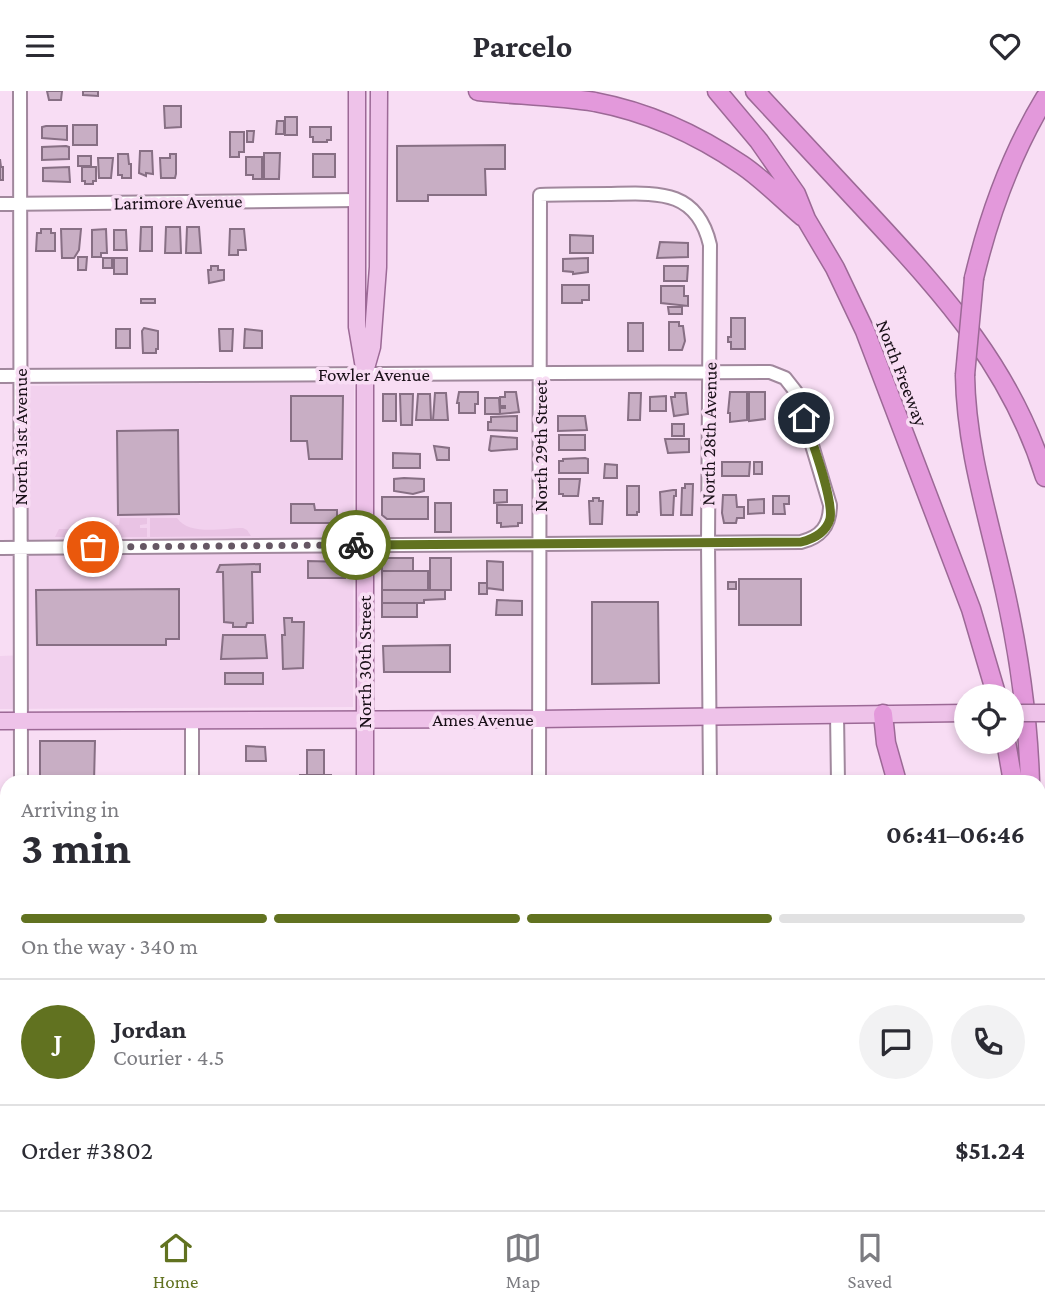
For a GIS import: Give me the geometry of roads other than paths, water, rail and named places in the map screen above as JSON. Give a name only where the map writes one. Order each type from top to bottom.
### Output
[{"type":"highway","points":[[478,91],[593,102],[670,125],[708,143],[743,165],[806,219]]},
{"type":"highway","name":"North Freeway","points":[[716,91],[796,194],[806,219],[835,268],[865,331],[971,609],[993,684]]},
{"type":"highway","points":[[755,91],[951,305],[981,345],[1005,385],[1028,431],[1045,477]]},
{"type":"highway","points":[[1030,775],[1020,667],[973,460],[965,375],[974,278],[983,242],[1000,189],[1045,98]]},
{"type":"highway","points":[[883,714],[886,743],[895,775]]},
{"type":"highway","points":[[1008,754],[1012,775]]},
{"type":"main road","name":"North 30th Street","points":[[357,91],[357,327],[365,374],[365,775]]},
{"type":"main road","name":"North 30th Street","points":[[365,374],[372,347],[378,267],[379,91]]},
{"type":"main road","name":"Ames Avenue","points":[[0,720],[539,719],[954,713]]},
{"type":"main road","points":[[1024,713],[1045,713]]},
{"type":"street","name":"North 31st Avenue","points":[[20,91],[21,775]]},
{"type":"street","name":"North 28th Avenue","points":[[540,195],[665,194],[688,206],[707,232],[710,244],[710,775]]},
{"type":"street","name":"North 29th Street","points":[[539,775],[540,195]]},
{"type":"street","name":"Larimore Avenue","points":[[0,204],[357,200]]},
{"type":"street","name":"Fowler Avenue","points":[[0,376],[709,372],[778,374],[790,382],[796,391],[830,505],[828,523],[821,533],[801,542],[708,543]]},
{"type":"street","points":[[0,548],[708,543]]},
{"type":"street","points":[[837,714],[838,775]]},
{"type":"street","points":[[192,719],[192,775]]}]
